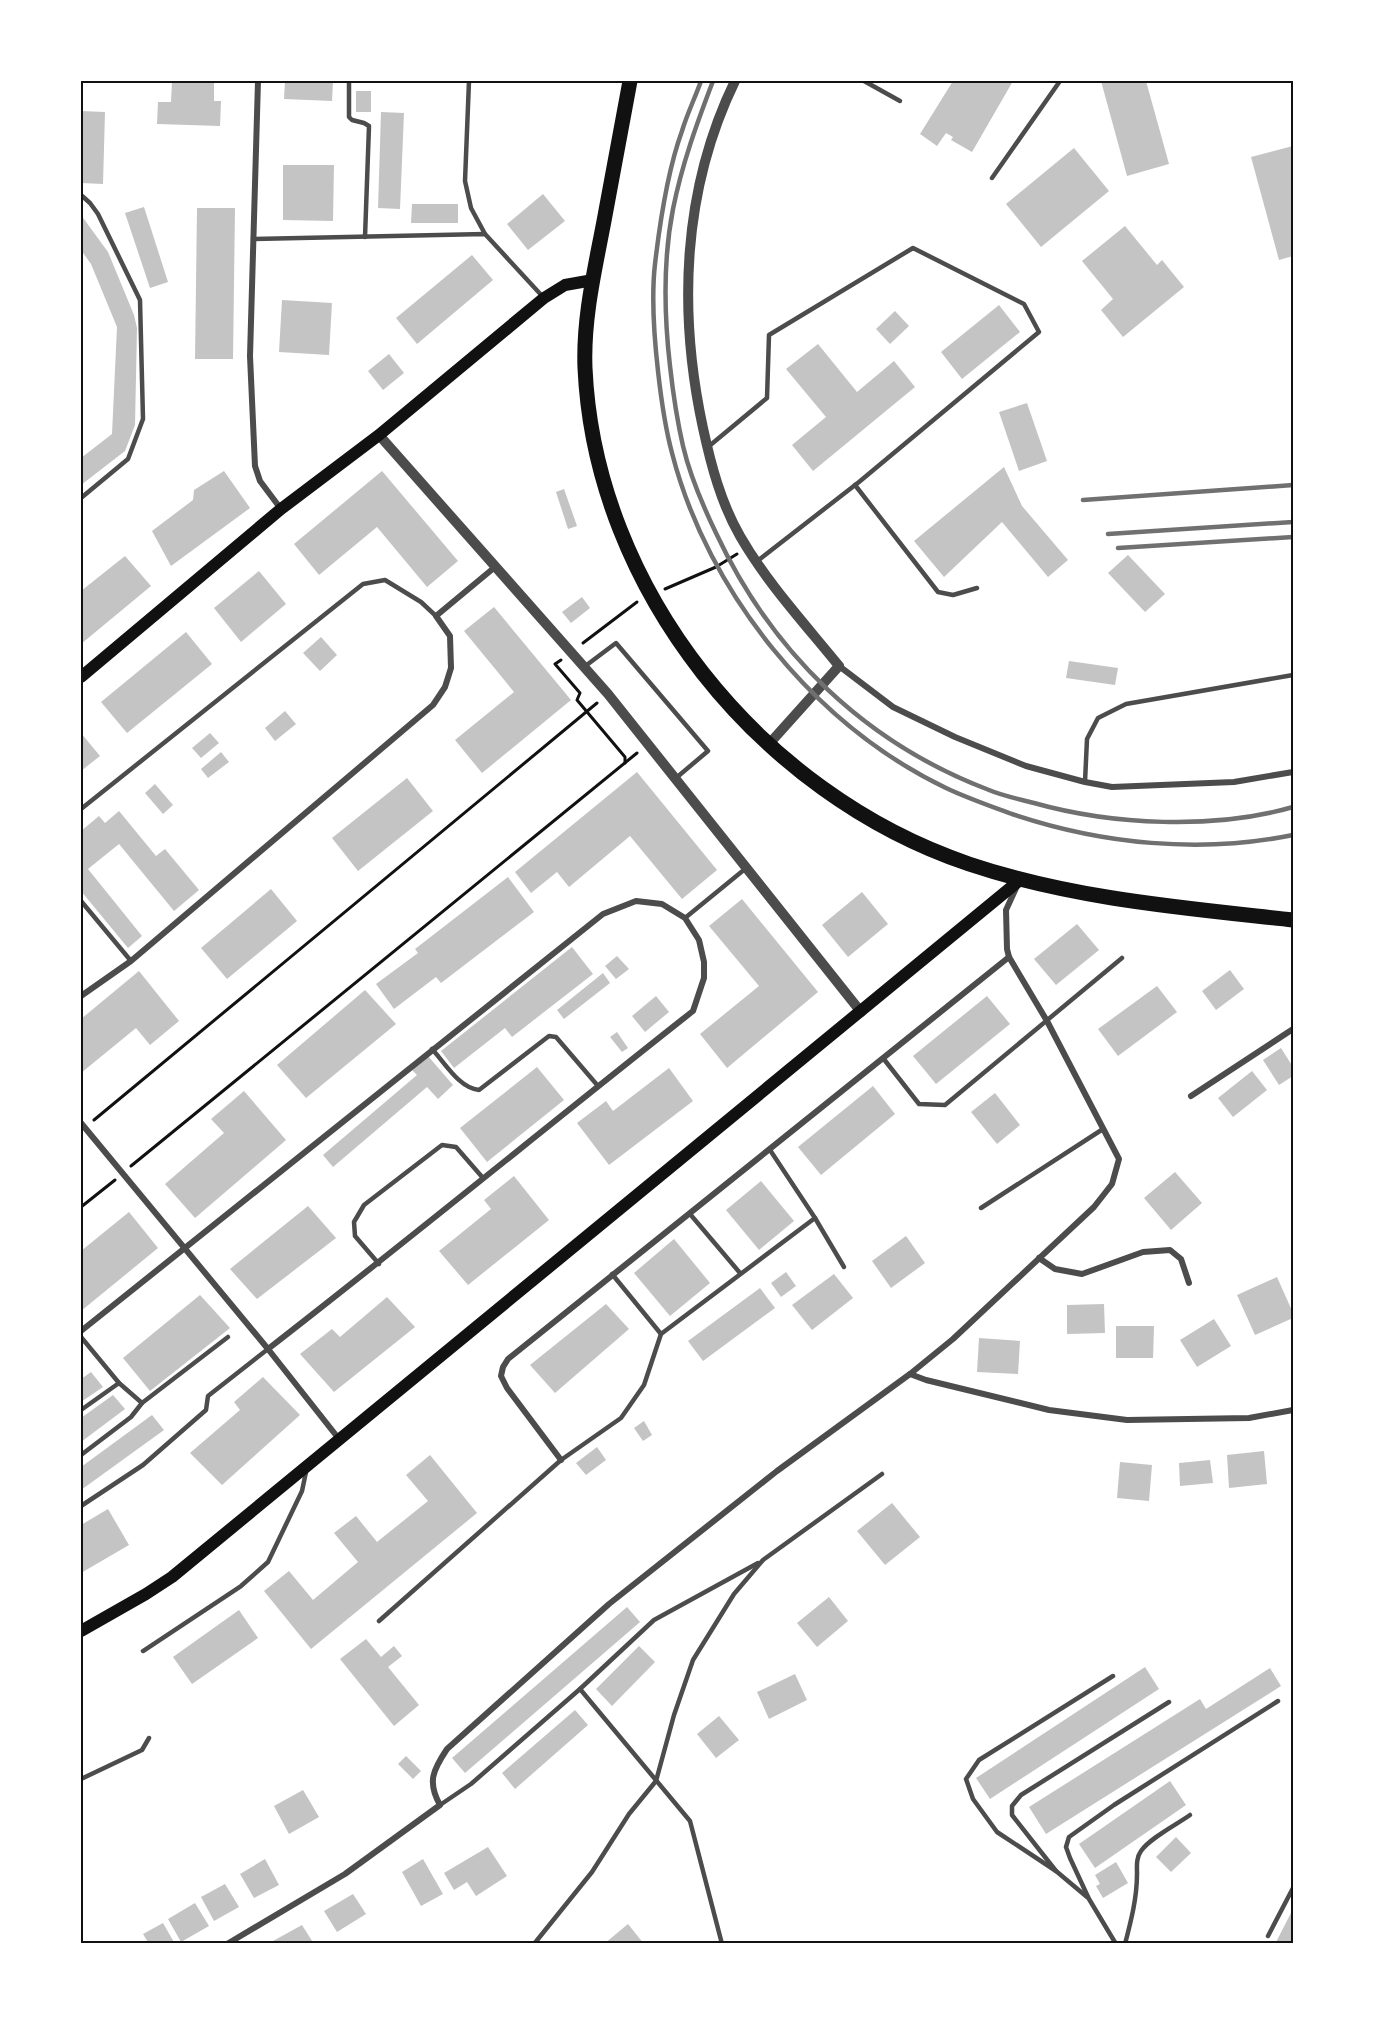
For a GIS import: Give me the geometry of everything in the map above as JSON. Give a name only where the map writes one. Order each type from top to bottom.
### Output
[{"type":"main road","points":[[630,81],[592,280],[585,365],[588,406],[596,449],[610,502],[626,548],[652,598],[680,644],[726,699],[799,770],[830,793],[895,834],[968,864],[1020,880],[1162,905],[1293,920]]},
{"type":"main road","points":[[81,677],[281,509],[379,435],[544,297],[565,285],[592,280]]},
{"type":"main road","points":[[81,1631],[172,1577],[1020,880]]},
{"type":"street","points":[[258,81],[250,356],[255,466],[260,481],[281,509]]},
{"type":"street","points":[[735,81],[708,148],[694,209],[687,268],[687,320],[693,384],[707,448],[722,498],[739,535],[756,562],[839,666],[893,707],[955,737],[1026,766],[1085,782],[1112,788],[1234,782],[1293,772]]},
{"type":"street","points":[[379,435],[584,667],[676,778],[861,1012]]},
{"type":"street","points":[[81,996],[131,961],[433,705],[446,687],[451,668],[450,636],[436,616],[495,567]]},
{"type":"street","points":[[770,744],[839,666]]},
{"type":"street","points":[[227,1944],[345,1874],[440,1805],[434,1794],[432,1779],[436,1766],[447,1749],[609,1604],[777,1471],[910,1374],[952,1339],[1094,1207],[1112,1184],[1119,1159],[1047,1021],[1009,957],[1006,910],[1020,880]]},
{"type":"street","points":[[81,1331],[603,914],[636,901],[662,904],[685,918],[699,940],[704,962],[705,978],[693,1011],[378,1264],[268,1349]]},
{"type":"street","points":[[561,1460],[507,1388],[501,1376],[503,1366],[508,1359],[1009,957]]},
{"type":"street","points":[[1191,1096],[1293,1029]]},
{"type":"street","points":[[83,1125],[268,1349],[339,1440]]},
{"type":"street","points":[[1039,1258],[1055,1269],[1082,1274],[1143,1252],[1170,1250],[1181,1259],[1189,1282]]},
{"type":"street","points":[[910,1374],[1049,1410],[1127,1420],[1249,1418],[1293,1410]]},
{"type":"lane","points":[[349,81],[350,117],[352,120],[369,126],[365,237]]},
{"type":"lane","points":[[470,81],[465,181],[471,208],[485,234],[544,297]]},
{"type":"lane","points":[[864,81],[900,101]]},
{"type":"lane","points":[[992,178],[1060,81]]},
{"type":"lane","points":[[81,195],[98,214],[140,300],[143,419],[128,459],[81,498]]},
{"type":"lane","points":[[253,239],[485,234]]},
{"type":"lane","points":[[707,448],[767,398],[769,335],[914,248],[1024,304],[1040,332],[855,485],[756,562]]},
{"type":"lane","points":[[855,485],[938,591],[952,596],[977,588]]},
{"type":"lane","points":[[81,809],[363,584],[385,580],[421,602],[436,616]]},
{"type":"lane","points":[[584,667],[616,643],[708,751],[676,778]]},
{"type":"lane","points":[[1085,782],[1087,739],[1098,718],[1126,704],[1293,675]]},
{"type":"lane","points":[[685,918],[747,867]]},
{"type":"lane","points":[[81,901],[131,961]]},
{"type":"lane","points":[[883,1058],[919,1104],[945,1105],[1122,958]]},
{"type":"lane","points":[[432,1049],[462,1083],[470,1089],[479,1090],[549,1036],[556,1037],[598,1086]]},
{"type":"lane","points":[[981,1208],[1103,1129]]},
{"type":"lane","points":[[378,1264],[355,1236],[354,1222],[364,1205],[442,1145],[456,1147],[483,1178]]},
{"type":"lane","points":[[770,1150],[844,1267]]},
{"type":"lane","points":[[690,1214],[740,1273]]},
{"type":"lane","points":[[378,1622],[561,1460],[621,1418],[644,1385],[661,1334],[815,1218]]},
{"type":"lane","points":[[612,1274],[661,1334]]},
{"type":"lane","points":[[81,1337],[119,1383],[142,1403]]},
{"type":"lane","points":[[81,1455],[131,1417],[142,1403],[228,1337]]},
{"type":"lane","points":[[81,1506],[143,1465],[206,1410],[208,1396],[268,1349]]},
{"type":"lane","points":[[81,1410],[119,1383]]},
{"type":"lane","points":[[143,1651],[241,1586],[268,1562],[302,1491],[307,1466]]},
{"type":"lane","points":[[440,1805],[471,1784],[580,1689],[654,1620],[763,1560],[882,1474]]},
{"type":"lane","points":[[534,1944],[592,1872],[629,1814],[656,1781],[674,1715],[693,1660],[734,1594],[763,1560]]},
{"type":"lane","points":[[1089,1899],[1056,1871],[997,1832],[973,1799],[966,1779],[979,1760],[1113,1676]]},
{"type":"lane","points":[[580,1689],[690,1821],[722,1944]]},
{"type":"lane","points":[[1116,1944],[1089,1899],[1066,1847],[1069,1837],[1114,1805],[1278,1701]]},
{"type":"lane","points":[[1056,1871],[1012,1815],[1012,1806],[1021,1795],[1169,1702]]},
{"type":"lane","points":[[81,1779],[142,1750],[148,1738]]},
{"type":"lane","points":[[1125,1944],[1133,1914],[1139,1853],[1145,1846],[1190,1815]]},
{"type":"lane","points":[[1268,1936],[1293,1888]]},
{"type":"path","points":[[81,1207],[625,763],[625,757],[577,700],[580,693],[555,664]]},
{"type":"path","points":[[83,1125],[583,714]]},
{"type":"building","points":[[172,81],[214,81],[214,101],[221,101],[220,126],[157,124],[158,102],[171,102]]},
{"type":"building","points":[[285,81],[333,81],[332,101],[284,99]]},
{"type":"building","points":[[953,81],[1013,81],[972,152],[951,140],[953,137],[946,133],[937,146],[920,134]]},
{"type":"building","points":[[1101,81],[1146,81],[1169,164],[1127,176]]},
{"type":"building","points":[[356,91],[371,91],[371,112],[356,112]]},
{"type":"building","points":[[81,111],[105,112],[103,184],[81,183]]},
{"type":"building","points":[[381,112],[404,113],[400,209],[378,208]]},
{"type":"building","points":[[1293,146],[1293,256],[1279,260],[1251,157]]},
{"type":"building","points":[[1074,148],[1109,191],[1041,247],[1006,204]]},
{"type":"building","points":[[283,165],[334,165],[333,221],[283,220]]},
{"type":"building","points":[[543,194],[565,221],[528,250],[507,224]]},
{"type":"building","points":[[412,204],[458,204],[458,223],[411,223]]},
{"type":"building","points":[[144,207],[168,282],[150,288],[125,213]]},
{"type":"building","points":[[197,208],[235,208],[233,359],[195,359]]},
{"type":"building","points":[[81,215],[108,252],[134,315],[137,328],[135,425],[125,451],[81,485],[81,458],[112,434],[117,327],[91,264],[81,250]]},
{"type":"building","points":[[1125,226],[1157,265],[1162,260],[1184,287],[1123,337],[1101,310],[1113,299],[1082,261]]},
{"type":"building","points":[[472,255],[493,280],[417,344],[396,318]]},
{"type":"building","points":[[282,300],[332,303],[329,355],[279,352]]},
{"type":"building","points":[[999,305],[1020,332],[962,379],[941,352]]},
{"type":"building","points":[[895,311],[909,326],[890,344],[876,329]]},
{"type":"building","points":[[818,344],[857,392],[894,361],[915,387],[813,471],[792,445],[826,417],[786,369]]},
{"type":"building","points":[[389,354],[404,373],[383,390],[368,371]]},
{"type":"building","points":[[1027,403],[1047,461],[1019,471],[999,412]]},
{"type":"building","points":[[1004,467],[1022,506],[1068,560],[1048,577],[1002,522],[944,577],[914,541]]},
{"type":"building","points":[[224,471],[250,508],[171,566],[152,531],[193,500],[194,490]]},
{"type":"building","points":[[382,471],[458,561],[427,587],[377,527],[319,575],[294,544]]},
{"type":"building","points":[[564,489],[577,526],[568,529],[556,492]]},
{"type":"building","points":[[1128,555],[1165,594],[1145,612],[1108,573]]},
{"type":"building","points":[[125,556],[151,586],[81,644],[81,591]]},
{"type":"building","points":[[259,571],[286,604],[241,642],[214,608]]},
{"type":"building","points":[[582,597],[590,608],[571,623],[562,612]]},
{"type":"building","points":[[494,607],[571,700],[482,773],[455,740],[514,692],[464,631]]},
{"type":"building","points":[[186,632],[212,664],[127,733],[101,702]]},
{"type":"building","points":[[321,637],[337,655],[320,671],[303,653]]},
{"type":"building","points":[[1069,661],[1118,668],[1115,685],[1066,678]]},
{"type":"building","points":[[285,711],[296,724],[275,741],[265,728]]},
{"type":"building","points":[[81,733],[100,756],[81,771]]},
{"type":"building","points":[[210,733],[219,743],[201,758],[192,748]]},
{"type":"building","points":[[221,752],[229,762],[208,778],[201,769]]},
{"type":"building","points":[[637,772],[717,870],[682,899],[630,836],[569,887],[557,872],[531,893],[515,872]]},
{"type":"building","points":[[407,778],[433,811],[358,871],[332,838]]},
{"type":"building","points":[[155,784],[173,805],[163,814],[145,793]]},
{"type":"building","points":[[119,811],[156,856],[165,849],[199,890],[174,911],[119,844],[88,869],[142,936],[128,948],[81,891],[81,831],[99,816],[105,823]]},
{"type":"building","points":[[508,877],[534,912],[441,983],[436,977],[394,1009],[376,984],[418,953],[415,949]]},
{"type":"building","points":[[271,889],[297,921],[227,979],[201,948]]},
{"type":"building","points":[[862,892],[888,924],[848,957],[822,925]]},
{"type":"building","points":[[742,899],[818,992],[727,1068],[700,1034],[759,986],[709,926]]},
{"type":"building","points":[[1077,924],[1099,950],[1056,985],[1034,959]]},
{"type":"building","points":[[572,947],[593,974],[512,1037],[505,1028],[454,1068],[441,1051]]},
{"type":"building","points":[[617,956],[629,969],[616,979],[605,966]]},
{"type":"building","points":[[1230,970],[1244,989],[1216,1010],[1202,991]]},
{"type":"building","points":[[139,971],[179,1021],[150,1045],[136,1028],[81,1073],[81,1019]]},
{"type":"building","points":[[603,973],[610,983],[564,1019],[557,1010]]},
{"type":"building","points":[[1157,986],[1177,1012],[1118,1056],[1098,1029]]},
{"type":"building","points":[[365,990],[396,1024],[306,1098],[277,1065]]},
{"type":"building","points":[[656,996],[669,1012],[645,1032],[632,1016]]},
{"type":"building","points":[[987,996],[1010,1024],[936,1084],[913,1056]]},
{"type":"building","points":[[617,1032],[628,1048],[622,1052],[610,1037]]},
{"type":"building","points":[[1281,1048],[1293,1067],[1293,1076],[1279,1085],[1263,1060]]},
{"type":"building","points":[[428,1056],[453,1085],[438,1099],[427,1087],[333,1167],[323,1155],[417,1075],[412,1070]]},
{"type":"building","points":[[537,1067],[564,1100],[487,1162],[460,1128]]},
{"type":"building","points":[[669,1068],[693,1101],[609,1165],[577,1123],[606,1101],[613,1111]]},
{"type":"building","points":[[1252,1071],[1267,1090],[1233,1117],[1218,1098]]},
{"type":"building","points":[[873,1086],[895,1114],[821,1175],[798,1147]]},
{"type":"building","points":[[244,1091],[286,1140],[195,1218],[165,1184],[224,1133],[211,1119]]},
{"type":"building","points":[[995,1093],[1020,1125],[997,1144],[971,1112]]},
{"type":"building","points":[[1175,1172],[1202,1203],[1171,1230],[1144,1198]]},
{"type":"building","points":[[514,1176],[549,1220],[468,1285],[439,1251],[491,1209],[484,1200]]},
{"type":"building","points":[[761,1181],[794,1221],[759,1250],[726,1210]]},
{"type":"building","points":[[308,1206],[336,1238],[257,1299],[230,1269]]},
{"type":"building","points":[[129,1212],[158,1248],[81,1311],[81,1251]]},
{"type":"building","points":[[906,1236],[925,1263],[891,1288],[872,1261]]},
{"type":"building","points":[[674,1239],[710,1283],[670,1316],[634,1273]]},
{"type":"building","points":[[786,1272],[796,1286],[781,1297],[771,1283]]},
{"type":"building","points":[[834,1274],[853,1298],[812,1330],[792,1305]]},
{"type":"building","points":[[1277,1277],[1293,1313],[1293,1318],[1255,1335],[1237,1295]]},
{"type":"building","points":[[760,1288],[775,1308],[703,1361],[688,1341]]},
{"type":"building","points":[[200,1295],[230,1328],[150,1391],[123,1358]]},
{"type":"building","points":[[387,1297],[415,1327],[334,1392],[300,1354],[332,1329],[340,1337]]},
{"type":"building","points":[[606,1304],[629,1329],[555,1393],[530,1365]]},
{"type":"building","points":[[1104,1304],[1105,1333],[1067,1334],[1067,1305]]},
{"type":"building","points":[[1214,1319],[1231,1346],[1197,1367],[1180,1340]]},
{"type":"building","points":[[1116,1326],[1154,1326],[1153,1358],[1116,1358]]},
{"type":"building","points":[[979,1338],[1020,1341],[1018,1374],[977,1372]]},
{"type":"building","points":[[91,1372],[103,1387],[81,1402],[81,1379]]},
{"type":"building","points":[[263,1377],[300,1415],[222,1485],[190,1453],[240,1410],[234,1402]]},
{"type":"building","points":[[113,1395],[125,1409],[81,1442],[81,1418]]},
{"type":"building","points":[[152,1415],[164,1430],[81,1490],[81,1467]]},
{"type":"building","points":[[644,1421],[652,1435],[643,1441],[634,1428]]},
{"type":"building","points":[[597,1447],[606,1460],[586,1475],[576,1463]]},
{"type":"building","points":[[1264,1451],[1267,1484],[1229,1488],[1227,1455]]},
{"type":"building","points":[[430,1455],[477,1513],[311,1649],[264,1591],[289,1571],[313,1600],[358,1562],[334,1533],[356,1516],[377,1542],[428,1501],[406,1475]]},
{"type":"building","points":[[1210,1460],[1213,1483],[1180,1486],[1179,1463]]},
{"type":"building","points":[[1120,1462],[1152,1465],[1149,1501],[1117,1498]]},
{"type":"building","points":[[892,1503],[920,1537],[885,1565],[857,1531]]},
{"type":"building","points":[[108,1509],[129,1545],[81,1573],[81,1525]]},
{"type":"building","points":[[829,1597],[848,1621],[817,1647],[797,1623]]},
{"type":"building","points":[[627,1607],[640,1622],[465,1773],[452,1758]]},
{"type":"building","points":[[239,1610],[258,1638],[192,1684],[173,1657]]},
{"type":"building","points":[[366,1639],[381,1657],[394,1646],[402,1656],[388,1667],[419,1705],[394,1726],[340,1659]]},
{"type":"building","points":[[639,1646],[655,1662],[612,1706],[596,1689]]},
{"type":"building","points":[[1145,1667],[1159,1689],[990,1799],[976,1778]]},
{"type":"building","points":[[1270,1668],[1281,1686],[1046,1834],[1029,1807],[1200,1699],[1206,1709]]},
{"type":"building","points":[[795,1674],[807,1700],[769,1719],[757,1692]]},
{"type":"building","points":[[575,1710],[588,1725],[515,1789],[502,1773]]},
{"type":"building","points":[[719,1716],[739,1740],[716,1758],[697,1734]]},
{"type":"building","points":[[406,1756],[421,1771],[413,1779],[398,1764]]},
{"type":"building","points":[[1170,1781],[1186,1805],[1095,1868],[1079,1844]]},
{"type":"building","points":[[303,1790],[319,1817],[289,1834],[274,1806]]},
{"type":"building","points":[[1176,1837],[1191,1853],[1171,1872],[1156,1857]]},
{"type":"building","points":[[488,1847],[507,1876],[476,1896],[467,1882],[454,1890],[444,1873]]},
{"type":"building","points":[[265,1859],[279,1885],[254,1898],[240,1874]]},
{"type":"building","points":[[423,1859],[443,1894],[421,1906],[402,1872]]},
{"type":"building","points":[[1116,1862],[1128,1883],[1103,1898],[1096,1886],[1100,1884],[1095,1875]]},
{"type":"building","points":[[225,1884],[239,1907],[214,1921],[201,1897]]},
{"type":"building","points":[[353,1894],[366,1914],[337,1932],[324,1911]]},
{"type":"building","points":[[195,1903],[209,1926],[181,1942],[168,1919]]},
{"type":"building","points":[[1293,1909],[1293,1944],[1275,1944]]},
{"type":"building","points":[[163,1923],[175,1944],[149,1944],[143,1934]]},
{"type":"building","points":[[628,1924],[644,1944],[604,1944]]},
{"type":"building","points":[[302,1925],[314,1944],[275,1944],[273,1941]]},
{"type":"railway","points":[[701,81],[672,163],[657,248],[653,304],[660,392],[672,453],[689,505],[712,556],[740,604],[773,649],[811,691],[853,729],[898,761],[970,799],[1012,814],[1080,833],[1151,843],[1222,844],[1293,835]]},
{"type":"railway","points":[[713,81],[685,160],[667,248],[666,307],[674,396],[686,457],[711,523],[739,577],[765,617],[794,655],[827,689],[863,720],[902,747],[944,770],[1000,794],[1096,816],[1163,822],[1230,819],[1293,807]]},
{"type":"railway","points":[[1083,500],[1293,485]]},
{"type":"railway","points":[[1108,534],[1293,522]]},
{"type":"railway","points":[[1118,548],[1293,537]]}]
